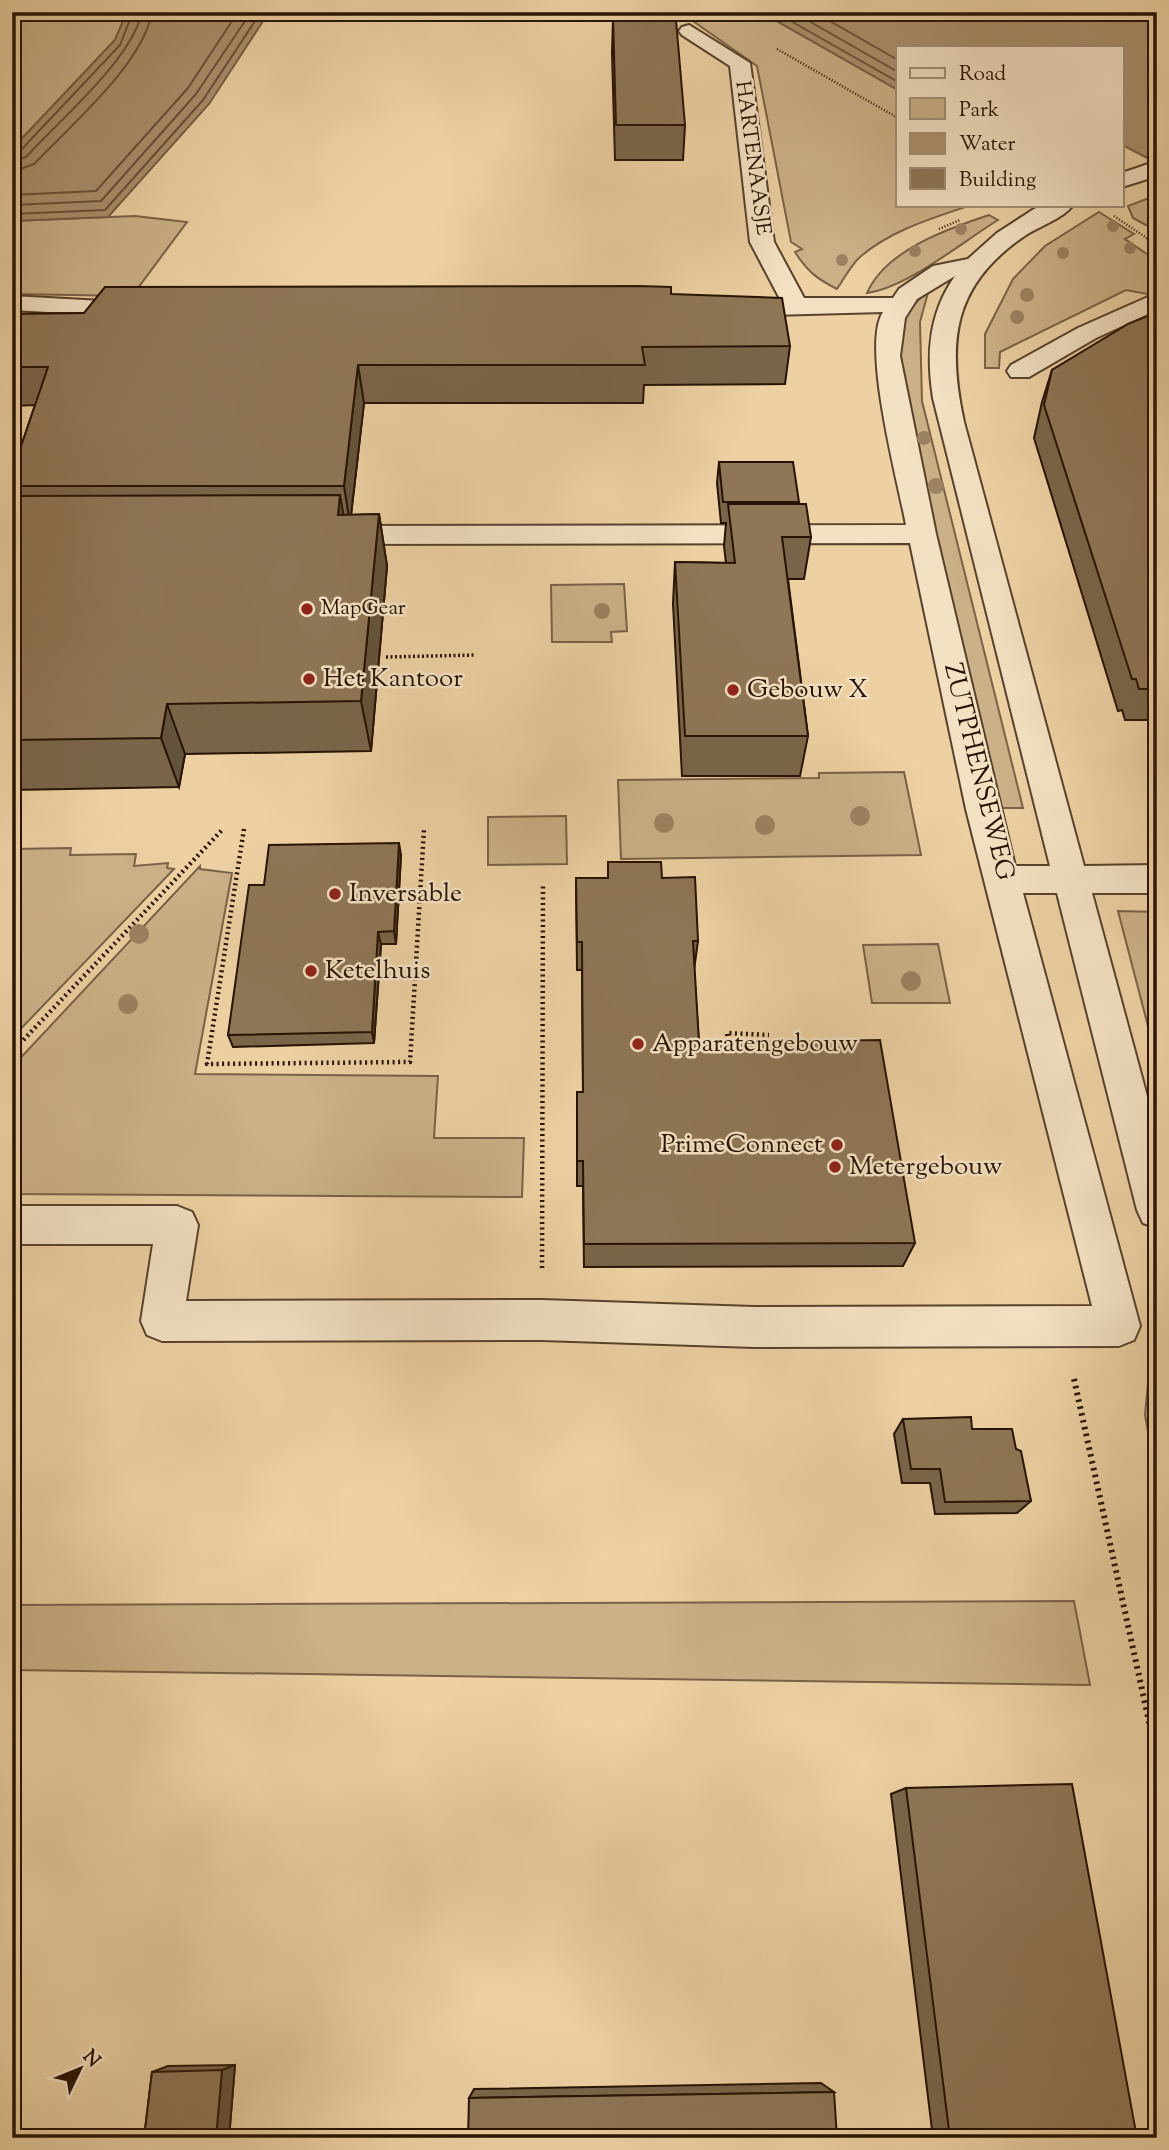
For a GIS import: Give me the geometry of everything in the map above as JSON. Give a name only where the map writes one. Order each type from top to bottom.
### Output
[{"type":"street","name":"HARTENAASJE","points":[[689,31],[740,63],[762,242],[796,304]]},
{"type":"street","points":[[1124,179],[1157,167]]},
{"type":"street","points":[[1059,206],[1012,233],[977,265],[961,288],[945,324],[942,373],[1157,1210]]},
{"type":"street","points":[[712,310],[796,304],[898,305],[918,285],[942,271],[977,265]]},
{"type":"street","points":[[1020,371],[1087,333],[1157,300]]},
{"type":"street","points":[[12,303],[56,303],[91,310],[160,310]]},
{"type":"street","name":"ZUTPHENSEWEG","points":[[541,1320],[754,1327],[1119,1325],[984,809],[922,534],[887,356],[888,332],[898,305]]},
{"type":"street","points":[[306,535],[922,534]]},
{"type":"street","points":[[1003,880],[1157,879]]},
{"type":"street","points":[[12,1224],[177,1226],[162,1321],[541,1320]]},
{"type":"path","points":[[767,43],[896,117]]},
{"type":"path","points":[[1105,211],[1157,245]]},
{"type":"path","points":[[386,657],[476,655]]},
{"type":"path","points":[[12,1052],[223,829]]},
{"type":"path","points":[[244,829],[207,1064],[410,1062],[424,829]]},
{"type":"path","points":[[541,1320],[543,884]]},
{"type":"path","points":[[729,1060],[727,1033],[769,1035]]},
{"type":"green space","points":[[12,12],[127,12],[115,40],[12,149]]},
{"type":"green space","points":[[680,12],[761,12],[896,89],[896,206],[968,206],[885,239],[857,260],[837,289],[824,282],[813,274],[795,252],[802,249],[791,242],[757,66]]},
{"type":"green space","points":[[1157,195],[1157,231],[1133,218],[1128,206]]},
{"type":"green space","points":[[1099,212],[1134,234],[1125,239],[1157,261],[1155,288],[1147,294],[1126,290],[1000,352],[999,368],[985,368],[985,334],[1013,279],[1045,246]]},
{"type":"green space","points":[[989,215],[998,220],[917,274],[867,293],[876,278],[903,253],[937,234]]},
{"type":"green space","points":[[135,216],[187,222],[132,296],[12,294],[12,221]]},
{"type":"green space","points":[[929,289],[920,322],[922,401],[1023,808],[997,808],[896,356],[906,313]]},
{"type":"green space","points":[[624,584],[627,631],[611,632],[612,642],[552,642],[551,585]]},
{"type":"green space","points":[[904,772],[921,855],[621,859],[618,780],[819,778],[819,773]]},
{"type":"green space","points":[[566,816],[567,864],[488,865],[488,817]]},
{"type":"green space","points":[[71,848],[70,855],[136,854],[134,866],[168,863],[167,868],[174,869],[12,1038],[12,849]]},
{"type":"green space","points":[[200,866],[200,869],[232,873],[195,1074],[438,1076],[434,1138],[524,1138],[522,1197],[12,1194],[12,1067]]},
{"type":"green space","points":[[1118,911],[1157,912],[1157,1061],[1155,1053]]},
{"type":"green space","points":[[938,944],[950,1003],[872,1003],[863,945]]},
{"type":"green space","points":[[1148,1383],[1157,1385],[1157,1481],[1145,1415]]},
{"type":"green space","points":[[1074,1601],[1090,1685],[12,1670],[12,1605]]},
{"type":"water","points":[[127,12],[269,12],[209,104],[108,217],[12,221],[12,149],[115,40]]},
{"type":"water","points":[[761,12],[1157,12],[1157,163],[1124,146],[1124,46],[896,46],[896,89]]},
{"type":"building","points":[[613,19],[676,20],[685,125],[616,125]]},
{"type":"building","points":[[105,287],[671,287],[671,294],[782,298],[790,346],[642,347],[645,365],[358,365],[344,486],[12,486],[12,473],[48,367],[12,367],[12,314],[84,313]]},
{"type":"building","points":[[1157,312],[1157,689],[1139,689],[1136,679],[1132,679],[1044,405],[1052,370],[1128,324]]},
{"type":"building","points":[[719,462],[793,462],[799,502],[723,502]]},
{"type":"building","points":[[340,495],[338,515],[379,514],[361,701],[167,704],[161,738],[12,740],[12,496]]},
{"type":"building","points":[[728,504],[806,504],[811,537],[782,537],[808,736],[685,736],[675,562],[735,563]]},
{"type":"building","name":"Ketelhuis","points":[[399,843],[394,931],[378,932],[372,1032],[228,1035],[249,885],[264,885],[269,845]]},
{"type":"building","points":[[608,862],[661,862],[662,878],[695,877],[698,941],[693,941],[699,1043],[880,1040],[915,1243],[584,1244],[583,1161],[577,1161],[577,1092],[583,1092],[582,942],[577,942],[576,878],[608,878]]},
{"type":"building","points":[[971,1417],[972,1429],[1012,1429],[1016,1449],[1021,1451],[1031,1501],[945,1502],[940,1469],[911,1469],[903,1419]]},
{"type":"building","points":[[1072,1784],[1137,2138],[950,2138],[906,1788]]},
{"type":"building","points":[[222,2070],[216,2138],[144,2138],[152,2072]]},
{"type":"building","points":[[834,2092],[837,2138],[468,2138],[469,2098]]},
{"type":"place","name":"MapGear","points":[[307,609]]},
{"type":"place","name":"Het Kantoor","points":[[309,679]]},
{"type":"place","name":"Gebouw X","points":[[733,690]]},
{"type":"place","name":"Inversable","points":[[335,894]]},
{"type":"place","name":"Ketelhuis","points":[[311,971]]},
{"type":"place","name":"Apparatengebouw","points":[[638,1044]]},
{"type":"place","name":"PrimeConnect","points":[[837,1145]]},
{"type":"place","name":"Metergebouw","points":[[835,1167]]}]
